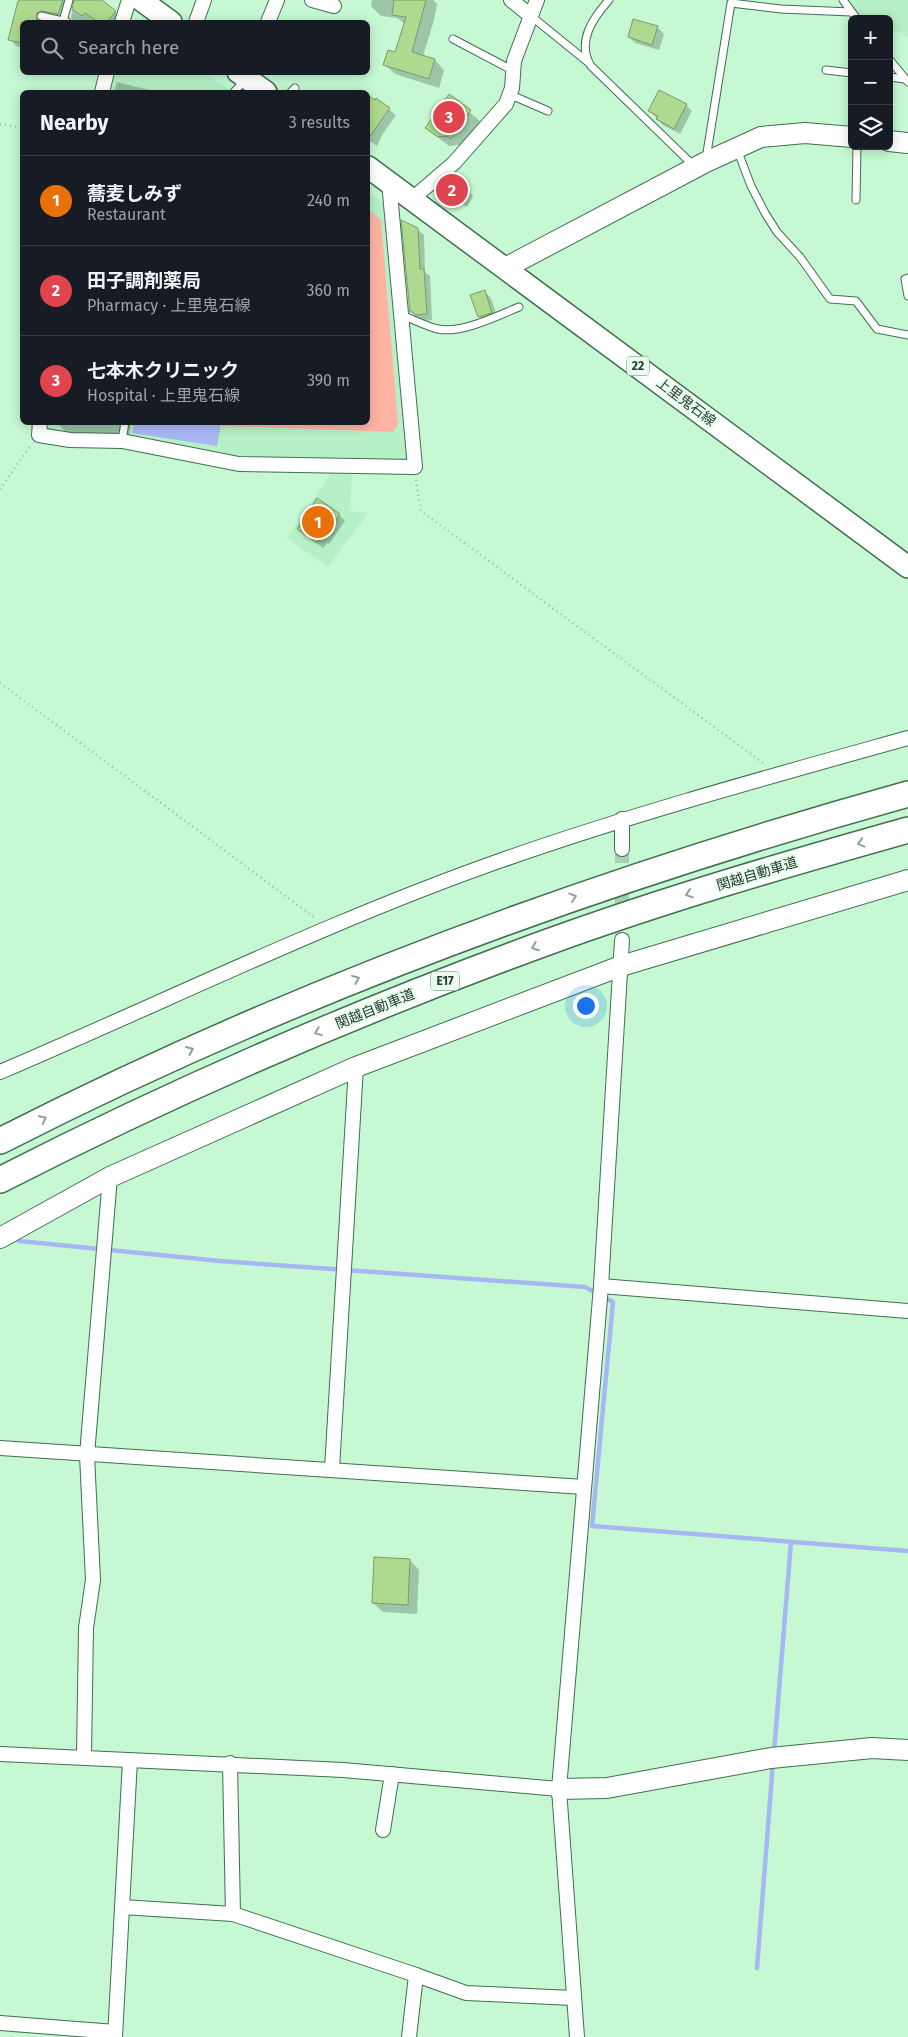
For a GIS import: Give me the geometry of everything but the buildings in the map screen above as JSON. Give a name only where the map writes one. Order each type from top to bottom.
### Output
[{"type":"highway","points":[[0,1141],[158,1064],[269,1014],[404,960],[538,909],[674,863],[908,794]]},
{"type":"highway","name":"関越自動車道","points":[[0,1180],[159,1102],[280,1048],[408,995],[550,941],[686,895],[908,830]]},
{"type":"main road","points":[[141,0],[167,20]]},
{"type":"main road","points":[[242,79],[262,90]]},
{"type":"main road","name":"上里鬼石線","points":[[370,168],[908,567]]},
{"type":"street","points":[[123,20],[129,0]]},
{"type":"street","points":[[197,20],[204,0]]},
{"type":"street","points":[[269,20],[277,0]]},
{"type":"street","points":[[312,0],[334,6]]},
{"type":"street","points":[[511,0],[531,16]]},
{"type":"street","points":[[412,199],[454,163],[506,104],[511,95],[512,70],[537,0]]},
{"type":"street","points":[[103,90],[107,75]]},
{"type":"street","points":[[505,268],[736,146],[760,137],[785,133],[848,137]]},
{"type":"street","points":[[893,142],[908,144]]},
{"type":"street","points":[[39,429],[70,440],[122,441],[239,464],[415,467],[389,182]]},
{"type":"street","points":[[0,1072],[328,928],[500,861],[622,819],[908,738]]},
{"type":"street","points":[[622,819],[622,849]]},
{"type":"street","points":[[0,1238],[110,1177],[356,1067],[621,966],[908,880]]},
{"type":"street","points":[[577,2037],[560,1789],[601,1286],[622,940]]},
{"type":"street","points":[[332,1469],[356,1067]]},
{"type":"street","points":[[84,1757],[86,1628],[93,1580],[87,1454],[110,1177]]},
{"type":"street","points":[[601,1286],[908,1311]]},
{"type":"street","points":[[0,1448],[584,1487]]},
{"type":"street","points":[[0,1754],[230,1764],[392,1774],[560,1789],[607,1788],[771,1758],[872,1748],[908,1750]]},
{"type":"street","points":[[0,2023],[115,2035],[130,1760]]},
{"type":"street","points":[[230,1764],[233,1914]]},
{"type":"street","points":[[383,1830],[392,1774]]},
{"type":"street","points":[[122,1907],[233,1914],[416,1974],[466,1993],[574,1998]]},
{"type":"street","points":[[409,2037],[416,1974]]},
{"type":"lane","points":[[65,20],[69,0]]},
{"type":"lane","points":[[591,66],[585,50],[588,30],[597,14],[609,0]]},
{"type":"lane","points":[[843,0],[854,15]]},
{"type":"lane","points":[[700,164],[731,3],[781,9],[851,12]]},
{"type":"lane","points":[[41,16],[57,20]]},
{"type":"lane","points":[[531,16],[591,66],[700,164]]},
{"type":"lane","points":[[453,39],[512,70]]},
{"type":"lane","points":[[890,60],[906,80]]},
{"type":"lane","points":[[826,70],[848,73]]},
{"type":"lane","points":[[893,78],[906,80]]},
{"type":"lane","points":[[511,95],[548,111]]},
{"type":"lane","points":[[736,146],[751,186],[765,213],[777,232],[800,257],[830,298],[856,302],[877,329],[908,334]]},
{"type":"lane","points":[[856,200],[857,150]]},
{"type":"lane","points":[[908,278],[905,279],[908,296]]},
{"type":"lane","points":[[401,315],[436,329],[446,330],[488,320],[519,307]]},
{"type":"lane","points":[[122,441],[125,425]]},
{"type":"path","points":[[0,124],[20,128]]},
{"type":"path","points":[[0,489],[39,429]]},
{"type":"path","points":[[415,467],[420,511],[778,774]]},
{"type":"path","points":[[0,683],[328,928]]},
{"type":"shaded area","points":[[848,0],[908,0],[908,39],[897,30],[893,34],[893,15],[859,15]]},
{"type":"shaded area","points":[[114,75],[208,75],[230,90],[111,90]]},
{"type":"shaded area","points":[[370,193],[386,205],[409,458],[405,462],[257,460],[48,431],[46,425],[370,425]]},
{"type":"shaded area","points":[[370,211],[381,220],[398,424],[393,432],[222,426],[370,425]]},
{"type":"shaded area","points":[[331,473],[352,474],[350,511],[368,513],[328,567],[287,538]]},
{"type":"water","points":[[133,425],[221,425],[217,446],[132,433]]},
{"type":"waterway","points":[[16,1234],[19,1241],[220,1261],[585,1287],[613,1302],[592,1526],[908,1551]]},
{"type":"waterway","points":[[774,1752],[791,1542]]},
{"type":"waterway","points":[[757,1968],[773,1762]]},
{"type":"tunnel","points":[[622,849],[622,940]]},
{"type":"place","name":"七本木クリニック","points":[[449,117]]},
{"type":"place","name":"田子調剤薬局","points":[[452,190]]},
{"type":"place","name":"蕎麦しみず","points":[[318,522]]}]
